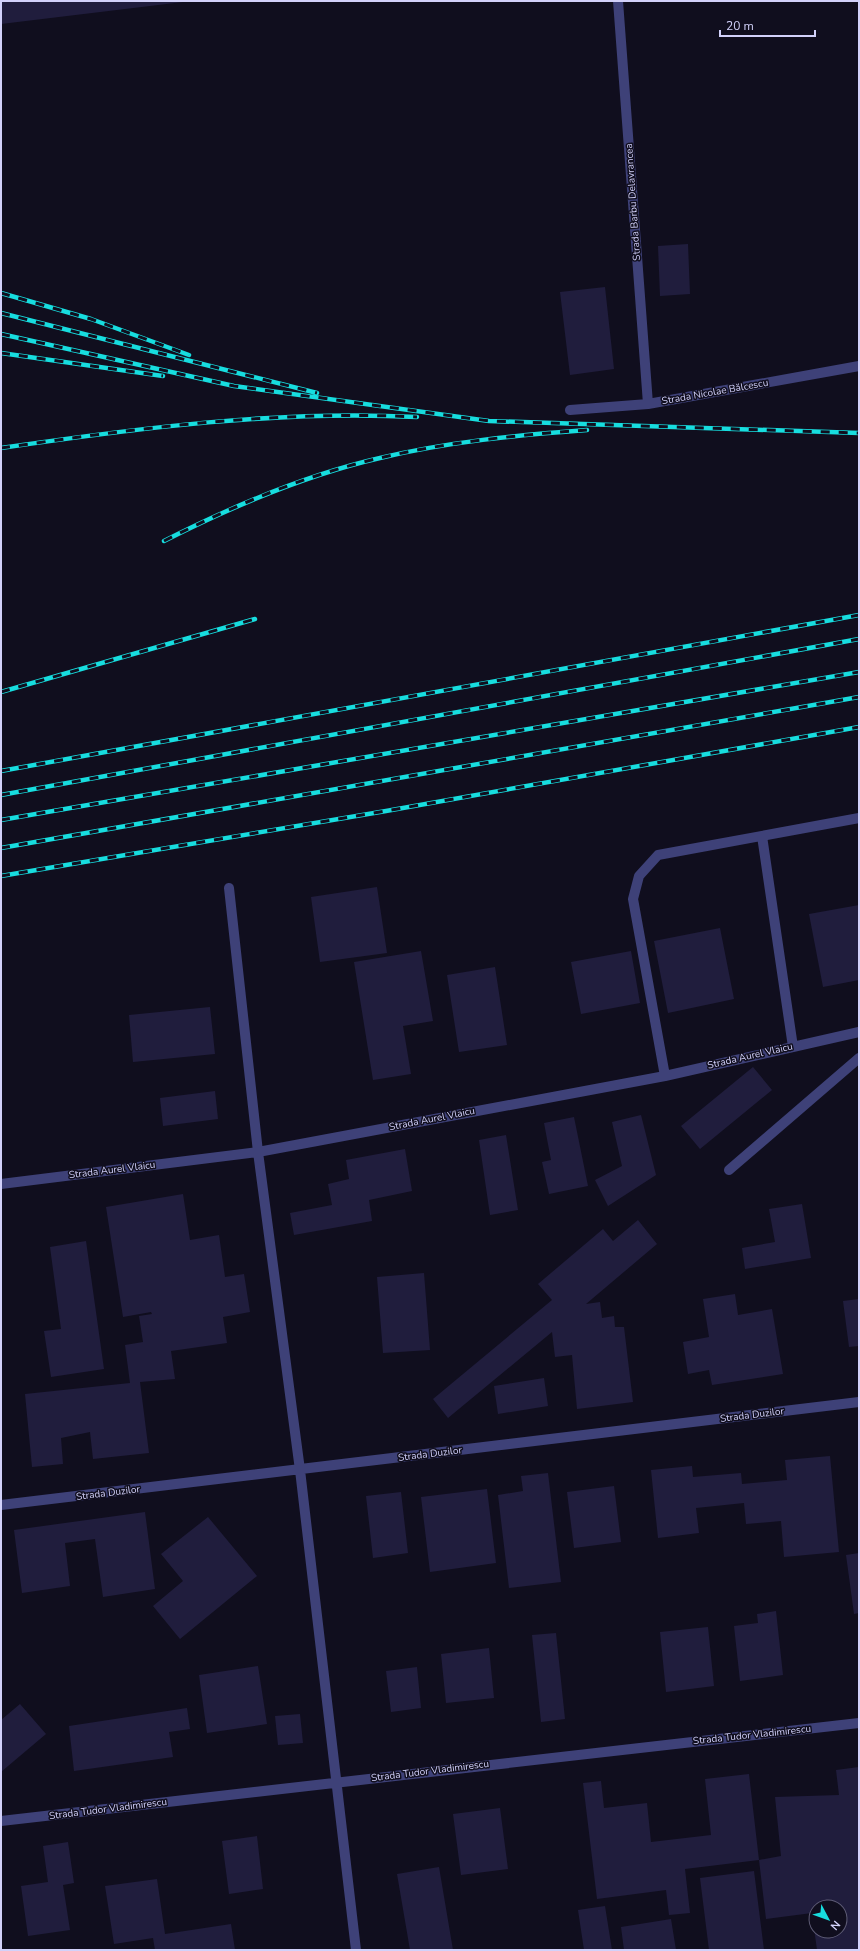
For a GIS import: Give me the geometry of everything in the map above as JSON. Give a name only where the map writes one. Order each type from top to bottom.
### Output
[{"type":"street","name":"Strada Barbu Delavrancea","points":[[618,1],[648,404]]},
{"type":"street","name":"Strada Nicolae Bălcescu","points":[[570,410],[648,404],[859,366]]},
{"type":"street","points":[[665,1076],[633,899],[639,876],[658,855],[859,818]]},
{"type":"street","points":[[762,836],[793,1047]]},
{"type":"street","points":[[229,888],[258,1152],[300,1470],[356,1950]]},
{"type":"street","name":"Strada Aurel Vlaicu","points":[[1,1184],[258,1152],[665,1076],[859,1032]]},
{"type":"street","points":[[729,1170],[859,1058]]},
{"type":"street","name":"Strada Duzilor","points":[[1,1506],[859,1402]]},
{"type":"street","name":"Strada Tudor Vladimirescu","points":[[1,1821],[859,1723]]},
{"type":"building","points":[[1,1],[183,1],[183,2],[1,24]]},
{"type":"building","points":[[688,244],[690,294],[660,296],[658,246]]},
{"type":"building","points":[[605,287],[614,369],[570,375],[560,292]]},
{"type":"building","points":[[377,887],[387,953],[320,962],[311,897]]},
{"type":"building","points":[[859,905],[859,980],[823,987],[809,914]]},
{"type":"building","points":[[720,928],[734,999],[668,1013],[654,941]]},
{"type":"building","points":[[421,951],[433,1021],[403,1026],[411,1074],[373,1080],[354,962]]},
{"type":"building","points":[[631,951],[640,1003],[581,1014],[571,962]]},
{"type":"building","points":[[495,967],[507,1045],[459,1052],[447,975]]},
{"type":"building","points":[[210,1007],[215,1054],[133,1062],[129,1015]]},
{"type":"building","points":[[753,1067],[772,1090],[700,1149],[681,1126]]},
{"type":"building","points":[[215,1091],[218,1119],[163,1126],[160,1098]]},
{"type":"building","points":[[641,1115],[656,1175],[608,1206],[595,1180],[622,1166],[612,1122]]},
{"type":"building","points":[[574,1117],[588,1186],[549,1194],[542,1162],[551,1160],[544,1123]]},
{"type":"building","points":[[506,1135],[518,1210],[490,1215],[479,1140]]},
{"type":"building","points":[[405,1149],[412,1191],[369,1200],[372,1221],[294,1235],[290,1213],[332,1205],[328,1184],[349,1179],[346,1160]]},
{"type":"building","points":[[183,1194],[190,1240],[219,1235],[225,1277],[244,1274],[250,1312],[223,1317],[227,1343],[171,1351],[175,1379],[140,1382],[149,1453],[93,1459],[90,1432],[61,1438],[63,1464],[32,1467],[25,1394],[130,1383],[125,1345],[143,1342],[139,1316],[152,1314],[151,1312],[123,1317],[106,1207]]},
{"type":"building","points":[[802,1204],[811,1258],[745,1269],[742,1248],[775,1242],[769,1209]]},
{"type":"building","points":[[638,1220],[657,1244],[586,1304],[600,1302],[602,1318],[614,1316],[615,1327],[624,1327],[633,1402],[577,1409],[572,1355],[555,1357],[552,1332],[448,1418],[433,1399],[552,1300],[538,1284],[603,1229],[613,1241]]},
{"type":"building","points":[[86,1241],[104,1369],[51,1377],[44,1331],[61,1329],[50,1247]]},
{"type":"building","points":[[424,1273],[430,1350],[383,1353],[377,1277]]},
{"type":"building","points":[[735,1294],[738,1315],[772,1309],[783,1374],[712,1385],[709,1370],[688,1374],[683,1342],[709,1337],[703,1299]]},
{"type":"building","points":[[859,1299],[859,1346],[849,1347],[843,1301]]},
{"type":"building","points":[[544,1378],[548,1406],[498,1414],[494,1386]]},
{"type":"building","points":[[830,1456],[839,1552],[784,1557],[781,1521],[746,1524],[744,1503],[696,1508],[699,1533],[658,1538],[651,1470],[692,1466],[693,1477],[741,1473],[742,1484],[787,1480],[785,1460]]},
{"type":"building","points":[[548,1473],[561,1582],[509,1588],[498,1495],[523,1491],[521,1476]]},
{"type":"building","points":[[614,1486],[621,1542],[574,1548],[567,1492]]},
{"type":"building","points":[[487,1489],[496,1563],[430,1572],[421,1497]]},
{"type":"building","points":[[401,1492],[408,1553],[373,1558],[366,1496]]},
{"type":"building","points":[[145,1512],[155,1589],[103,1597],[95,1539],[65,1543],[70,1586],[22,1593],[14,1530]]},
{"type":"building","points":[[208,1517],[257,1576],[180,1639],[153,1606],[183,1581],[161,1554]]},
{"type":"building","points":[[859,1553],[859,1613],[854,1614],[846,1555]]},
{"type":"building","points":[[776,1611],[783,1675],[740,1681],[734,1626],[758,1623],[757,1614]]},
{"type":"building","points":[[708,1627],[714,1686],[666,1692],[660,1632]]},
{"type":"building","points":[[556,1633],[565,1719],[541,1722],[532,1635]]},
{"type":"building","points":[[489,1648],[494,1698],[446,1703],[441,1654]]},
{"type":"building","points":[[258,1666],[267,1724],[207,1733],[199,1675]]},
{"type":"building","points":[[417,1667],[421,1708],[391,1712],[386,1671]]},
{"type":"building","points":[[20,1704],[46,1734],[1,1772],[1,1720]]},
{"type":"building","points":[[187,1708],[190,1729],[169,1732],[173,1757],[74,1771],[69,1726]]},
{"type":"building","points":[[300,1714],[303,1743],[278,1745],[275,1716]]},
{"type":"building","points":[[859,1767],[859,1950],[817,1950],[816,1939],[848,1939],[848,1899],[808,1899],[808,1914],[766,1919],[759,1860],[781,1856],[775,1797],[839,1795],[836,1770]]},
{"type":"building","points":[[749,1774],[759,1860],[685,1869],[690,1913],[669,1915],[666,1890],[597,1899],[583,1783],[601,1781],[604,1808],[647,1803],[651,1842],[711,1835],[705,1779]]},
{"type":"building","points":[[500,1808],[508,1869],[461,1875],[453,1814]]},
{"type":"building","points":[[257,1836],[263,1889],[229,1894],[222,1841]]},
{"type":"building","points":[[68,1842],[74,1883],[63,1885],[70,1930],[28,1936],[21,1886],[48,1882],[43,1846]]},
{"type":"building","points":[[439,1867],[453,1950],[410,1950],[397,1874]]},
{"type":"building","points":[[754,1871],[764,1950],[709,1950],[700,1878]]},
{"type":"building","points":[[157,1879],[165,1934],[231,1924],[235,1950],[155,1950],[153,1938],[114,1944],[105,1886]]},
{"type":"building","points":[[605,1906],[612,1950],[584,1950],[578,1910]]},
{"type":"building","points":[[671,1919],[676,1950],[624,1950],[621,1927]]},
{"type":"railway","points":[[1,293],[91,319],[189,355]]},
{"type":"railway","points":[[1,313],[317,393]]},
{"type":"railway","points":[[1,334],[234,386],[489,421],[859,433]]},
{"type":"railway","points":[[1,353],[163,376]]},
{"type":"railway","points":[[1,448],[156,428],[260,418],[312,416],[417,417]]},
{"type":"railway","points":[[164,541],[216,516],[270,493],[324,473],[352,465],[405,452],[457,443],[587,430]]},
{"type":"railway","points":[[1,771],[859,615]]},
{"type":"railway","points":[[1,692],[255,619]]},
{"type":"railway","points":[[1,795],[859,639]]},
{"type":"railway","points":[[1,820],[859,672]]},
{"type":"railway","points":[[1,848],[859,697]]},
{"type":"railway","points":[[1,876],[386,811],[859,727]]}]
